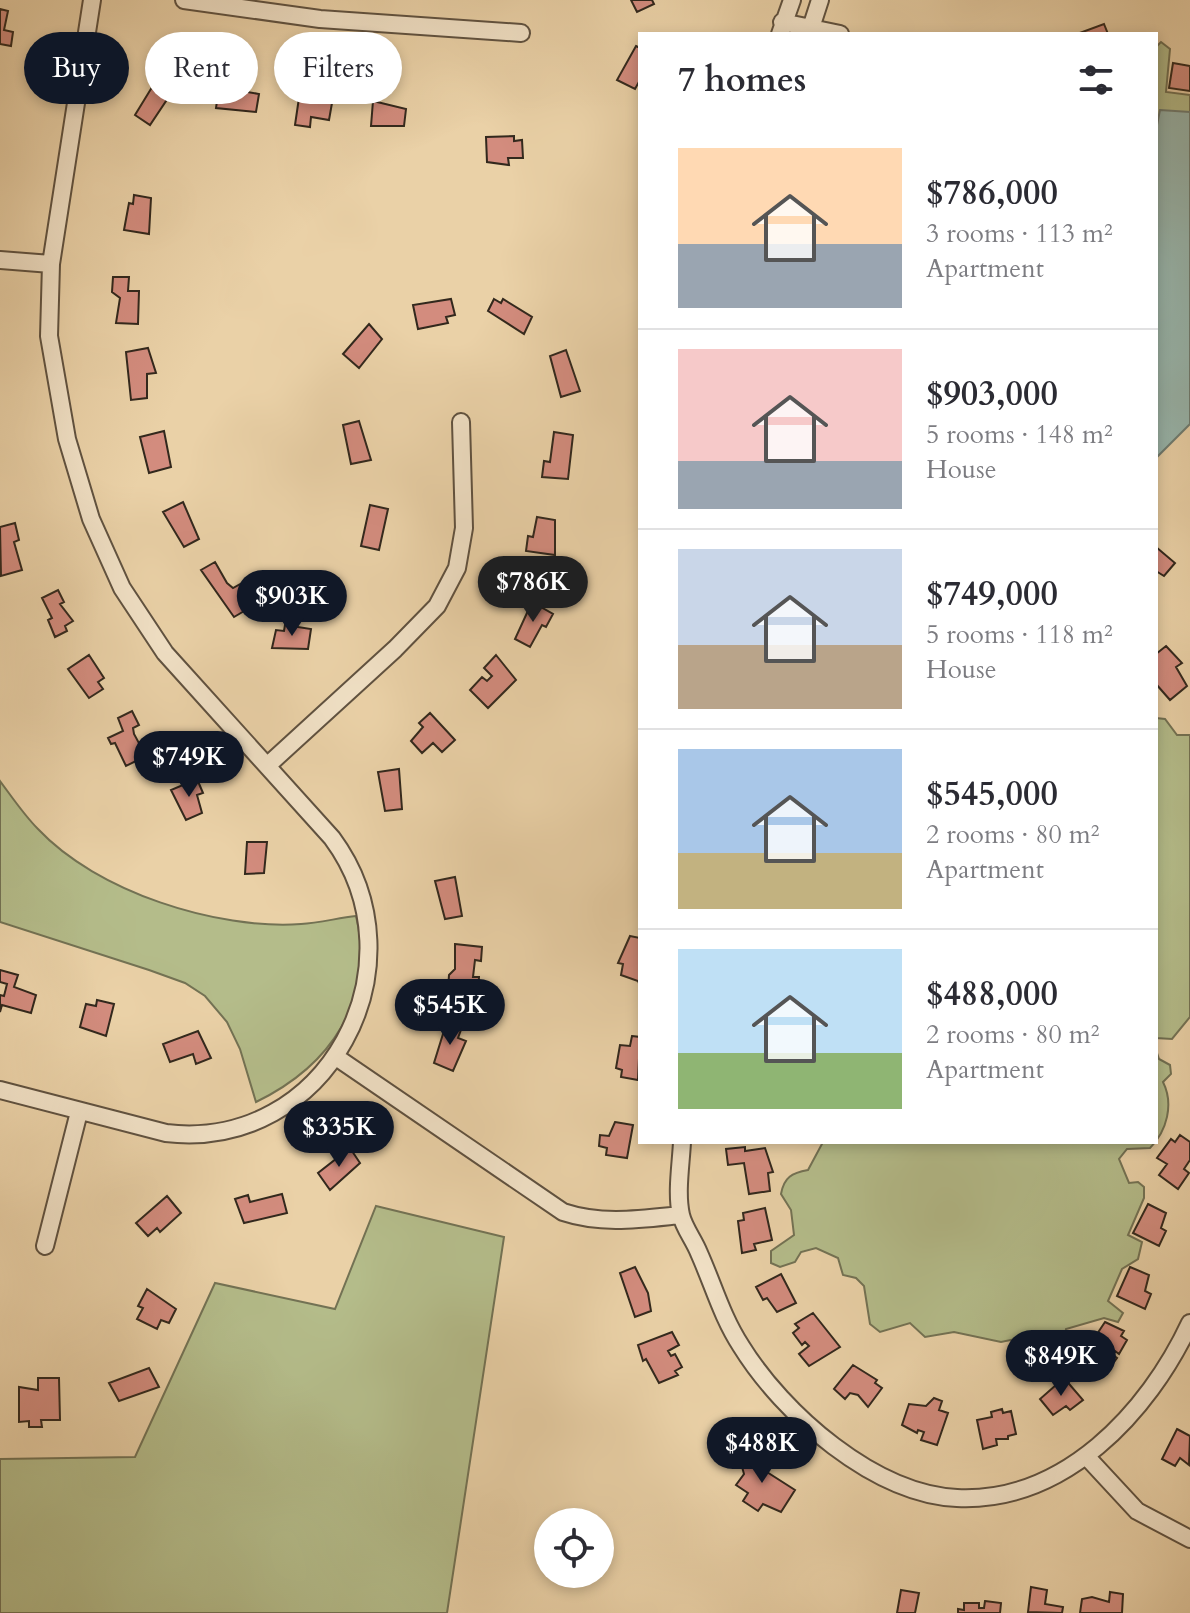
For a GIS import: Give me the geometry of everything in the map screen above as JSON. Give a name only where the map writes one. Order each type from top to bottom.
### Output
[{"type":"street","points":[[0,1090],[166,1133],[209,1133],[277,1110],[306,1090],[336,1057],[365,990],[369,943],[364,907],[339,848],[165,653],[122,588],[91,519],[67,439],[49,336],[51,264],[92,0]]},
{"type":"street","points":[[184,0],[320,19],[521,33]]},
{"type":"street","points":[[792,0],[781,28],[810,31],[820,0]]},
{"type":"street","points":[[0,260],[51,264]]},
{"type":"street","points":[[267,766],[395,649],[437,606],[457,568],[464,528],[461,422]]},
{"type":"street","points":[[336,1057],[563,1212],[622,1221],[681,1215]]},
{"type":"street","points":[[45,1246],[79,1112]]},
{"type":"street","points":[[682,1144],[681,1215],[719,1305],[759,1373],[801,1419],[857,1460],[905,1485],[960,1498],[1002,1494],[1035,1486],[1086,1456],[1141,1403],[1190,1323]]},
{"type":"street","points":[[1086,1456],[1137,1511],[1190,1539]]},
{"type":"green space","points":[[1161,42],[1170,49],[1166,92],[1190,95],[1190,121],[1158,243],[1158,45]]},
{"type":"green space","points":[[1158,718],[1165,719],[1177,735],[1190,735],[1190,1017],[1172,1039],[1158,1038]]},
{"type":"green space","points":[[0,781],[33,824],[63,851],[92,871],[160,902],[233,921],[268,924],[308,923],[356,916],[360,947],[359,976],[353,1003],[325,1050],[306,1070],[256,1102],[240,1049],[227,1022],[205,996],[185,983],[149,970],[0,922]]},
{"type":"green space","points":[[1158,1056],[1170,1065],[1171,1074],[1163,1082],[1168,1108],[1158,1138]]},
{"type":"green space","points":[[822,1144],[1153,1144],[1150,1148],[1127,1149],[1119,1159],[1129,1183],[1138,1182],[1144,1187],[1144,1198],[1128,1235],[1142,1242],[1138,1259],[1122,1269],[1108,1301],[1123,1313],[1118,1322],[1104,1318],[1066,1329],[1063,1351],[1048,1348],[1037,1340],[1020,1338],[1001,1342],[954,1332],[925,1337],[910,1323],[880,1332],[870,1324],[864,1286],[856,1278],[843,1275],[838,1258],[816,1248],[801,1252],[795,1262],[780,1267],[771,1263],[771,1251],[794,1235],[791,1210],[781,1194],[784,1184],[793,1174],[808,1170]]},
{"type":"green space","points":[[376,1206],[504,1237],[447,1613],[0,1613],[0,1459],[135,1457],[215,1283],[335,1309]]},
{"type":"water","points":[[1160,110],[1190,112],[1190,424],[1158,456]]},
{"type":"building","points":[[631,0],[652,0],[654,4],[637,12]]},
{"type":"building","points":[[0,9],[8,11],[4,30],[13,32],[11,46],[0,44]]},
{"type":"building","points":[[1104,24],[1107,32],[1082,32]]},
{"type":"building","points":[[638,47],[638,84],[635,89],[617,80]]},
{"type":"building","points":[[1173,63],[1190,66],[1190,91],[1169,88]]},
{"type":"building","points":[[145,99],[145,104],[164,104],[150,125],[135,115]]},
{"type":"building","points":[[217,104],[257,104],[256,112],[216,108]]},
{"type":"building","points":[[298,104],[332,104],[329,120],[311,117],[310,127],[295,125]]},
{"type":"building","points":[[373,104],[406,109],[404,126],[371,126]]},
{"type":"building","points":[[514,136],[514,141],[522,140],[523,158],[508,158],[509,165],[487,162],[486,137]]},
{"type":"building","points":[[134,195],[151,198],[149,234],[124,230],[129,203],[133,204]]},
{"type":"building","points":[[113,277],[129,277],[128,291],[139,291],[138,324],[116,323],[120,298],[112,292]]},
{"type":"building","points":[[451,299],[455,315],[446,317],[448,323],[418,329],[413,305]]},
{"type":"building","points":[[494,299],[501,303],[503,299],[532,317],[524,334],[488,311]]},
{"type":"building","points":[[369,324],[382,339],[359,368],[343,354]]},
{"type":"building","points":[[148,348],[156,373],[147,374],[147,398],[131,400],[126,352]]},
{"type":"building","points":[[566,350],[580,391],[561,397],[550,356]]},
{"type":"building","points":[[359,421],[371,460],[351,464],[343,425]]},
{"type":"building","points":[[164,431],[171,467],[149,473],[140,437]]},
{"type":"building","points":[[554,432],[573,435],[568,479],[542,477],[544,461],[550,462]]},
{"type":"building","points":[[183,502],[199,539],[184,547],[163,512]]},
{"type":"building","points":[[370,505],[388,509],[379,550],[361,546]]},
{"type":"building","points":[[537,517],[555,520],[555,555],[526,551],[528,536],[533,537]]},
{"type":"building","points":[[15,523],[19,540],[14,542],[22,570],[1,576],[0,527]]},
{"type":"building","points":[[1158,549],[1175,563],[1164,576],[1158,572]]},
{"type":"building","points":[[215,562],[227,583],[233,588],[242,583],[248,592],[244,595],[251,607],[234,617],[201,570]]},
{"type":"building","points":[[58,590],[64,602],[60,604],[73,621],[65,626],[67,631],[55,637],[48,620],[52,618],[42,598]]},
{"type":"building","points":[[532,602],[553,614],[546,627],[542,625],[530,647],[515,639]]},
{"type":"building","points":[[285,625],[311,629],[308,649],[272,648],[276,630],[284,631]]},
{"type":"building","points":[[1166,646],[1182,663],[1176,667],[1187,686],[1170,700],[1158,686],[1158,652]]},
{"type":"building","points":[[89,655],[104,678],[98,682],[103,689],[89,698],[68,669]]},
{"type":"building","points":[[496,655],[516,680],[488,708],[470,690],[482,677],[487,681],[492,676],[484,668]]},
{"type":"building","points":[[132,711],[139,725],[133,728],[134,734],[146,756],[126,766],[115,743],[111,744],[108,738],[123,731],[118,718]]},
{"type":"building","points":[[430,713],[455,740],[442,752],[433,743],[422,753],[411,741],[423,727],[419,723]]},
{"type":"building","points":[[399,769],[402,809],[385,811],[378,772]]},
{"type":"building","points":[[197,779],[203,793],[197,795],[202,813],[186,820],[171,790]]},
{"type":"building","points":[[247,842],[267,842],[264,873],[245,874]]},
{"type":"building","points":[[455,877],[462,916],[445,919],[435,881]]},
{"type":"building","points":[[630,936],[638,938],[638,981],[621,975],[623,964],[618,963]]},
{"type":"building","points":[[455,944],[482,947],[481,961],[475,960],[473,977],[479,977],[478,992],[448,990],[449,975],[455,969]]},
{"type":"building","points":[[0,970],[18,975],[14,987],[36,995],[31,1013],[2,1005],[0,1012],[0,995],[4,996],[7,984],[0,982]]},
{"type":"building","points":[[97,1000],[114,1004],[106,1036],[80,1027],[86,1004],[96,1006]]},
{"type":"building","points":[[447,1021],[462,1027],[458,1038],[466,1041],[453,1071],[434,1063]]},
{"type":"building","points":[[198,1031],[211,1058],[196,1064],[193,1054],[170,1062],[163,1044]]},
{"type":"building","points":[[632,1036],[638,1037],[638,1080],[621,1077],[622,1070],[616,1068],[620,1045],[630,1046]]},
{"type":"building","points":[[615,1122],[633,1125],[627,1158],[606,1155],[607,1148],[599,1146],[600,1135],[609,1136]]},
{"type":"building","points":[[1180,1135],[1190,1142],[1190,1160],[1184,1169],[1189,1173],[1178,1189],[1159,1175],[1167,1164],[1157,1158],[1171,1139],[1175,1142]]},
{"type":"building","points":[[745,1147],[745,1151],[765,1148],[773,1172],[768,1173],[770,1191],[749,1194],[744,1163],[728,1165],[726,1149]]},
{"type":"building","points":[[350,1148],[360,1163],[330,1190],[318,1173]]},
{"type":"building","points":[[282,1194],[287,1213],[244,1223],[235,1199],[248,1195],[250,1202]]},
{"type":"building","points":[[167,1196],[181,1213],[160,1232],[157,1228],[148,1236],[136,1223]]},
{"type":"building","points":[[1148,1204],[1166,1213],[1161,1228],[1166,1231],[1159,1246],[1133,1233]]},
{"type":"building","points":[[765,1208],[772,1240],[754,1244],[756,1250],[742,1253],[738,1221],[744,1220],[743,1213]]},
{"type":"building","points":[[635,1267],[648,1293],[651,1311],[635,1317],[620,1273]]},
{"type":"building","points":[[1130,1267],[1149,1275],[1145,1291],[1151,1294],[1145,1309],[1117,1296]]},
{"type":"building","points":[[781,1274],[796,1303],[777,1312],[767,1298],[763,1300],[756,1287]]},
{"type":"building","points":[[147,1289],[176,1309],[169,1323],[161,1320],[157,1329],[137,1319],[143,1308],[138,1306]]},
{"type":"building","points":[[813,1313],[840,1347],[809,1366],[799,1354],[809,1346],[805,1342],[802,1345],[793,1333],[799,1328],[795,1324]]},
{"type":"building","points":[[1105,1322],[1124,1331],[1121,1336],[1127,1340],[1119,1354],[1115,1351],[1113,1355],[1117,1358],[1108,1370],[1081,1358]]},
{"type":"building","points":[[672,1332],[679,1345],[668,1351],[671,1356],[675,1354],[682,1367],[675,1371],[678,1375],[659,1383],[646,1359],[643,1361],[638,1345]]},
{"type":"building","points":[[853,1365],[877,1380],[875,1383],[882,1388],[868,1407],[858,1395],[850,1393],[845,1399],[834,1389]]},
{"type":"building","points":[[149,1368],[159,1387],[119,1401],[109,1383]]},
{"type":"building","points":[[38,1378],[59,1378],[60,1420],[41,1420],[42,1427],[29,1427],[29,1421],[19,1422],[19,1387],[38,1390]]},
{"type":"building","points":[[1064,1378],[1083,1400],[1070,1410],[1066,1406],[1053,1415],[1040,1399]]},
{"type":"building","points":[[934,1398],[942,1401],[939,1410],[948,1413],[937,1445],[921,1440],[924,1432],[918,1430],[917,1433],[902,1425],[909,1404],[926,1406]]},
{"type":"building","points":[[1002,1409],[1003,1413],[1011,1411],[1016,1434],[1008,1436],[1008,1439],[996,1439],[997,1445],[983,1449],[977,1420],[992,1417],[991,1412]]},
{"type":"building","points":[[1177,1429],[1190,1436],[1189,1465],[1180,1458],[1175,1466],[1162,1459]]},
{"type":"building","points":[[755,1448],[759,1467],[795,1490],[781,1512],[763,1504],[758,1511],[743,1501],[748,1493],[736,1485],[744,1474],[738,1452]]},
{"type":"building","points":[[1031,1587],[1047,1590],[1045,1604],[1063,1607],[1062,1613],[1028,1612]]},
{"type":"building","points":[[901,1590],[919,1593],[915,1613],[897,1613]]},
{"type":"building","points":[[1110,1592],[1123,1594],[1122,1613],[1080,1613],[1082,1599],[1092,1597],[1109,1602]]},
{"type":"building","points":[[985,1601],[1001,1603],[1000,1613],[958,1613],[958,1609],[964,1610],[964,1603],[979,1603],[979,1608],[984,1608]]}]
